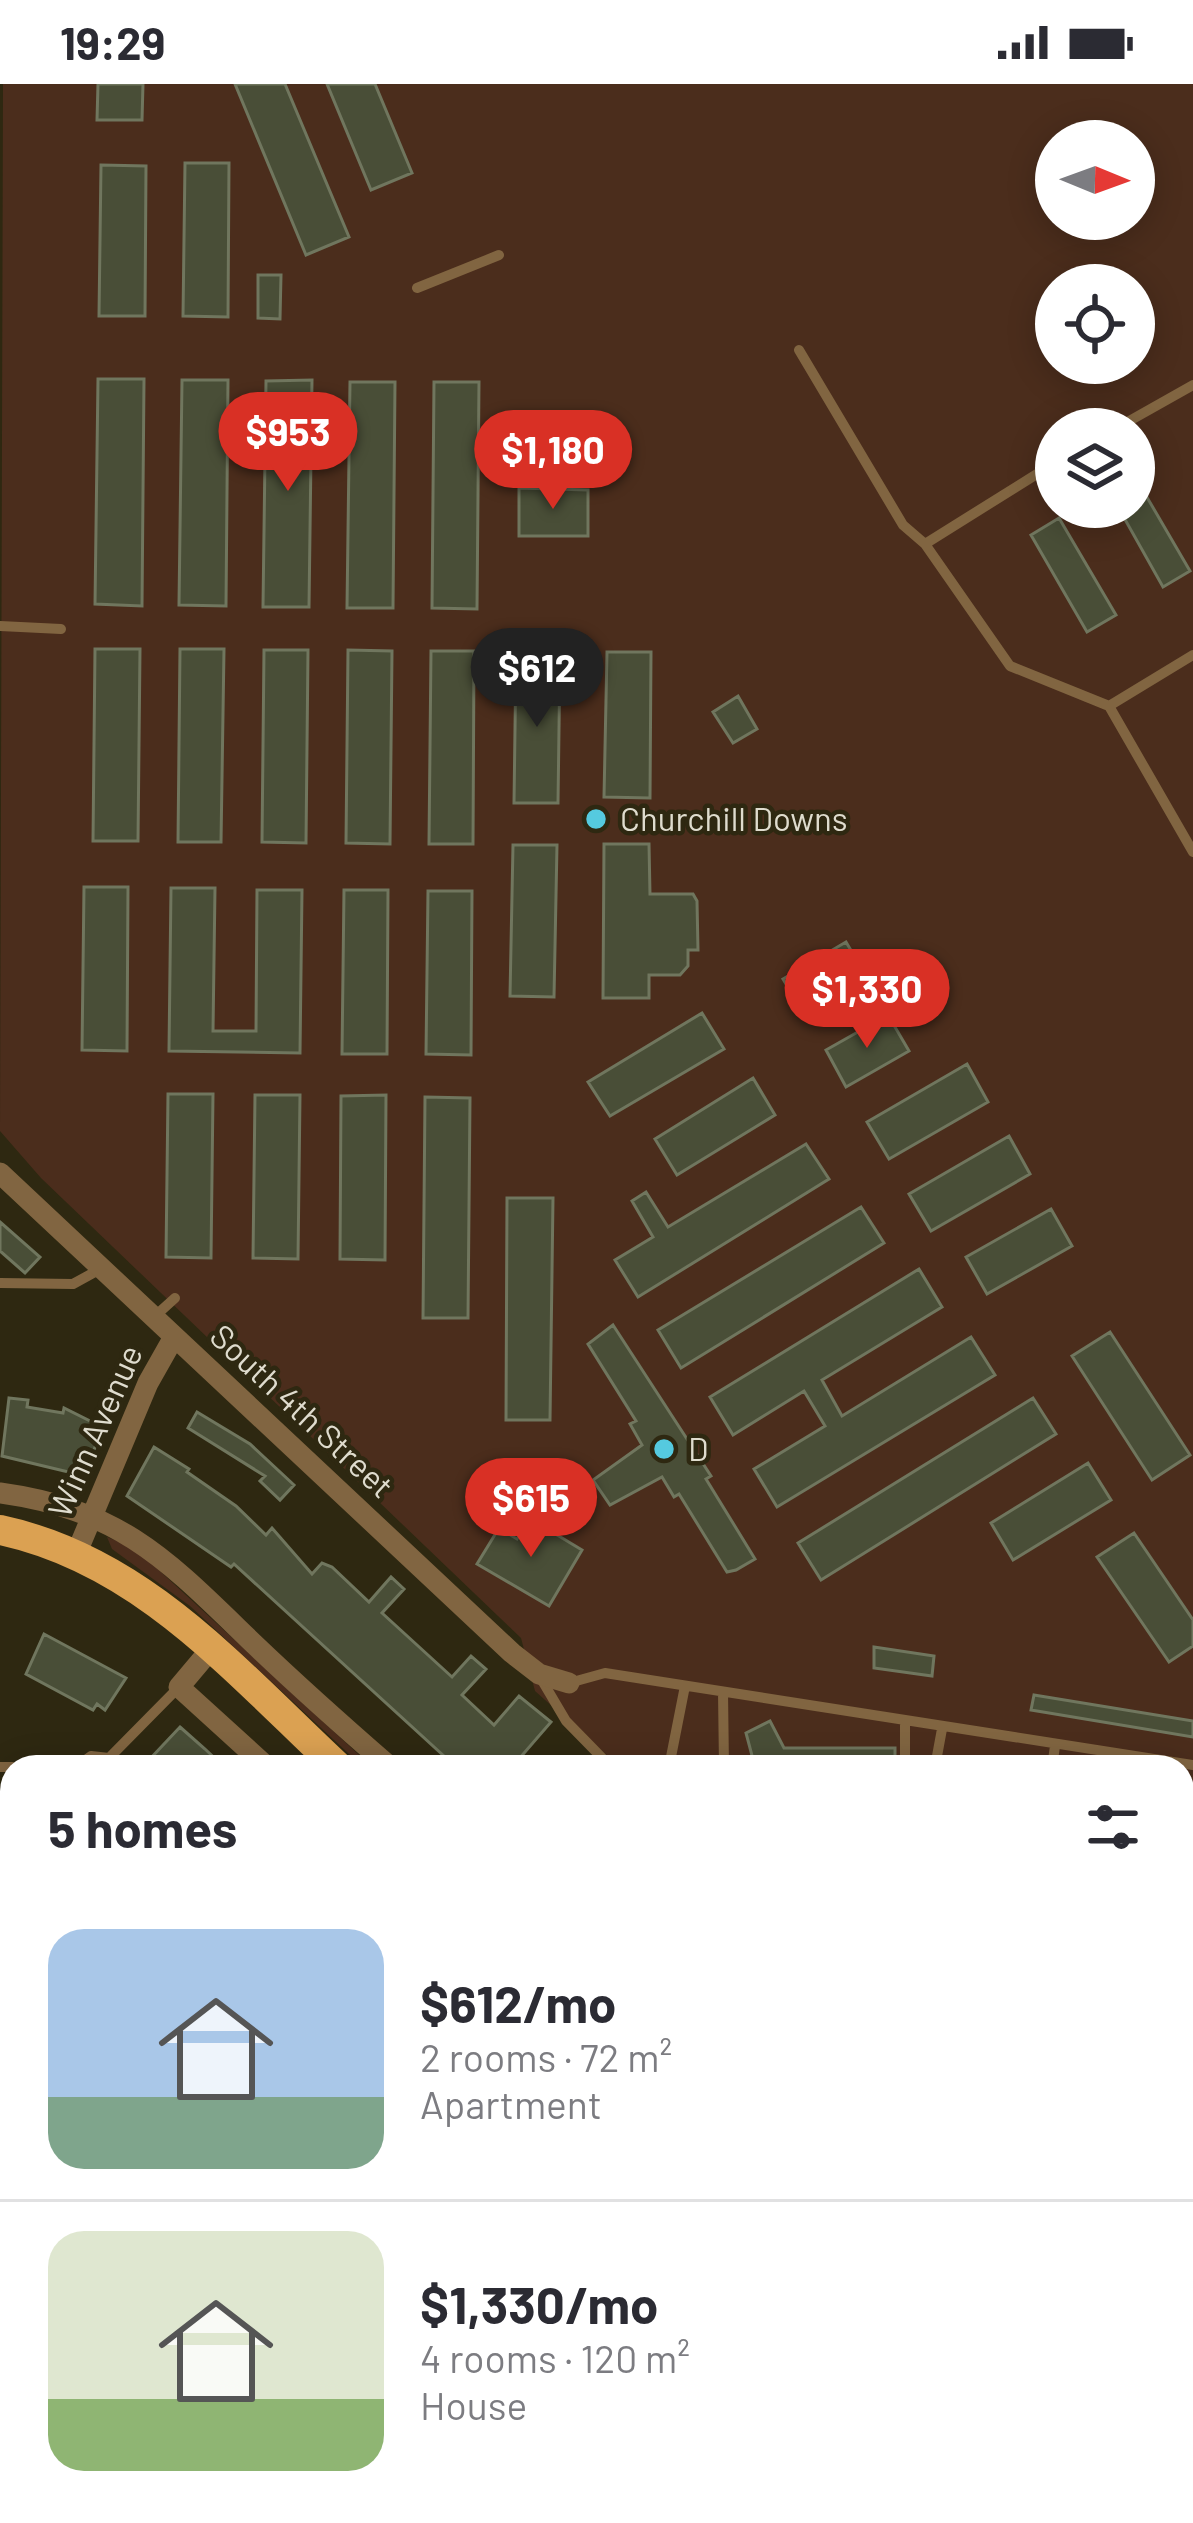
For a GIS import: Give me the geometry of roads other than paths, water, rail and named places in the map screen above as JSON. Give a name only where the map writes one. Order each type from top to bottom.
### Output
[{"type":"main road","points":[[0,1530],[77,1552],[130,1581],[211,1648],[325,1755]]},
{"type":"street","name":"South 4th Street","points":[[0,1173],[539,1674],[569,1683]]},
{"type":"street","name":"Winn Avenue","points":[[77,1552],[148,1383],[174,1337]]},
{"type":"street","points":[[0,1493],[53,1501],[93,1515],[171,1562],[378,1755]]},
{"type":"street","points":[[211,1648],[179,1687],[255,1755]]},
{"type":"lane","points":[[417,288],[499,255]]},
{"type":"lane","points":[[799,350],[903,525],[925,544],[1010,666],[1109,706],[1193,852]]},
{"type":"lane","points":[[1152,408],[1193,385]]},
{"type":"lane","points":[[925,544],[1035,475]]},
{"type":"lane","points":[[0,626],[61,628]]},
{"type":"lane","points":[[1109,706],[1193,655]]},
{"type":"lane","points":[[0,1283],[74,1284],[102,1268]]},
{"type":"lane","points":[[154,1317],[175,1298]]},
{"type":"lane","points":[[569,1683],[605,1673],[1116,1755]]},
{"type":"lane","points":[[539,1674],[566,1721],[599,1755]]},
{"type":"lane","points":[[671,1755],[685,1685]]},
{"type":"lane","points":[[113,1755],[179,1687]]},
{"type":"lane","points":[[723,1691],[724,1755]]},
{"type":"lane","points":[[905,1722],[905,1755]]},
{"type":"lane","points":[[937,1755],[942,1729]]},
{"type":"lane","points":[[1054,1755],[1055,1747]]},
{"type":"place","name":"Churchill Downs","points":[[596,819]]},
{"type":"place","name":"D","points":[[664,1449]]}]
